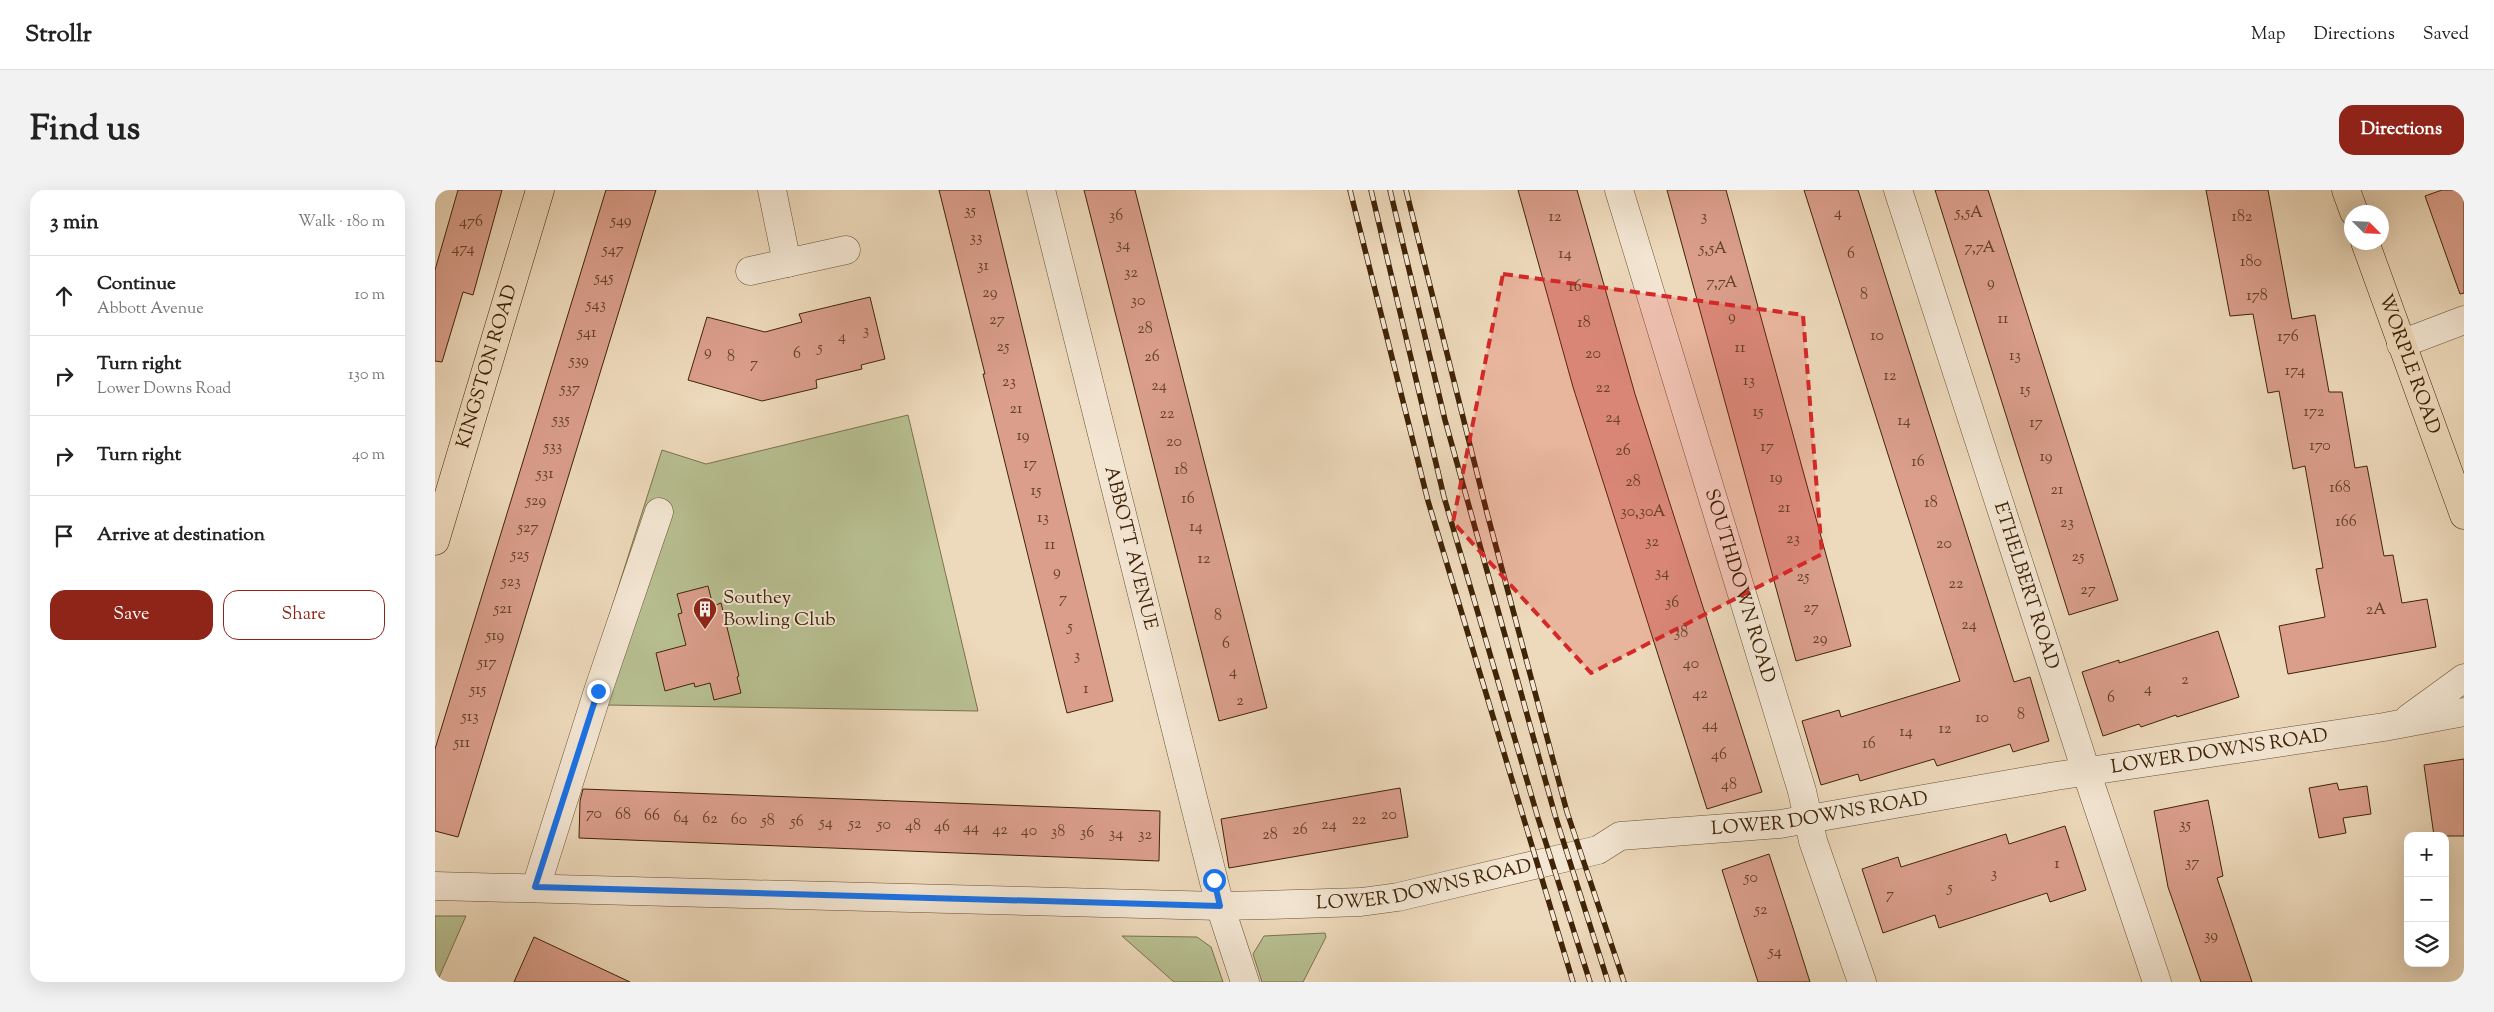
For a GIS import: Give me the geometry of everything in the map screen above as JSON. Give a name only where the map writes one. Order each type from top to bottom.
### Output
[{"type":"main road","name":"KINGSTON ROAD","points":[[435,541],[442,497],[540,190]]},
{"type":"main road","points":[[2346,190],[2351,205]]},
{"type":"main road","name":"WORPLE ROAD","points":[[2368,250],[2464,515]]},
{"type":"street","points":[[771,190],[787,263]]},
{"type":"street","name":"ABBOTT AVENUE","points":[[1041,190],[1220,906],[1245,982]]},
{"type":"street","name":"SOUTHDOWN ROAD","points":[[1619,190],[1797,772],[1808,820],[1862,982]]},
{"type":"street","name":"ETHELBERT ROAD","points":[[1898,190],[2086,771],[2157,982]]},
{"type":"street","points":[[750,271],[846,250]]},
{"type":"street","points":[[2401,344],[2464,320]]},
{"type":"street","points":[[535,887],[601,682],[659,512]]},
{"type":"street","name":"LOWER DOWNS ROAD","points":[[2400,724],[2464,678]]},
{"type":"street","name":"LOWER DOWNS ROAD","points":[[435,886],[535,887],[1220,906],[1361,902],[1398,897],[1598,850],[1620,836],[1764,826],[1808,820],[2086,771],[2400,724],[2464,712]]},
{"type":"highlighted area","points":[[1503,274],[1803,315],[1822,554],[1591,673],[1453,522]]},
{"type":"green space","points":[[908,415],[978,711],[606,705],[583,698],[662,450],[706,464]]},
{"type":"green space","points":[[435,916],[466,916],[437,982],[435,982]]},
{"type":"green space","points":[[1325,933],[1326,937],[1303,982],[1262,982],[1253,954],[1264,936]]},
{"type":"green space","points":[[1122,936],[1197,937],[1211,947],[1223,982],[1174,982]]},
{"type":"building","points":[[458,190],[502,190],[473,295],[463,292],[442,362],[435,361],[435,270]]},
{"type":"building","points":[[606,190],[656,190],[458,837],[435,831],[435,749]]},
{"type":"building","points":[[939,190],[989,190],[1113,701],[1067,713]]},
{"type":"building","points":[[1084,190],[1135,190],[1267,708],[1219,721]]},
{"type":"building","points":[[1518,190],[1577,190],[1635,394],[1762,792],[1707,809],[1573,387]]},
{"type":"building","points":[[1667,190],[1726,190],[1851,646],[1796,661]]},
{"type":"building","points":[[1804,190],[1858,190],[2014,682],[2030,677],[2049,741],[2013,752],[2010,744],[1937,766],[1934,759],[1860,781],[1858,774],[1821,785],[1802,721],[1839,710],[1841,717],[1960,681]]},
{"type":"building","points":[[1935,190],[1988,190],[2118,600],[2069,615]]},
{"type":"building","points":[[2206,190],[2268,190],[2292,319],[2315,315],[2329,392],[2342,392],[2355,468],[2367,466],[2384,556],[2393,555],[2402,603],[2427,599],[2436,647],[2288,674],[2279,626],[2325,617],[2316,569],[2323,568],[2305,466],[2293,469],[2279,391],[2268,393],[2253,314],[2230,316]]},
{"type":"building","points":[[2442,190],[2464,190],[2464,293],[2460,294],[2425,196]]},
{"type":"building","points":[[870,297],[885,359],[861,365],[862,369],[816,380],[817,388],[762,401],[688,380],[707,317],[765,332],[802,322],[799,314]]},
{"type":"building","name":"Southey Bowling Club","points":[[708,586],[713,606],[721,603],[739,676],[737,677],[741,693],[714,700],[710,683],[695,687],[694,683],[665,691],[656,653],[686,645],[678,614],[682,613],[677,594]]},
{"type":"building","points":[[2218,631],[2239,697],[2177,717],[2176,715],[2141,727],[2139,724],[2103,736],[2082,672],[2119,660],[2119,663]]},
{"type":"building","points":[[2464,759],[2464,836],[2449,836],[2449,832],[2433,832],[2424,765]]},
{"type":"building","points":[[2337,783],[2339,790],[2367,786],[2371,814],[2343,818],[2346,833],[2319,838],[2309,788]]},
{"type":"building","points":[[1400,788],[1408,837],[1229,868],[1221,819]]},
{"type":"building","points":[[583,789],[1160,811],[1159,861],[579,838],[580,801]]},
{"type":"building","points":[[2208,800],[2223,876],[2217,878],[2252,982],[2201,982],[2168,887],[2154,811]]},
{"type":"building","points":[[2065,826],[2086,890],[2050,902],[2047,893],[1939,928],[1935,915],[1883,933],[1862,869],[1898,857],[1901,867],[2006,834],[2009,844]]},
{"type":"building","points":[[1769,854],[1810,982],[1758,982],[1742,933],[1722,870]]},
{"type":"building","points":[[534,937],[630,982],[514,982]]},
{"type":"railway","points":[[1350,190],[1428,501],[1573,982]]},
{"type":"railway","points":[[1371,190],[1444,497],[1538,818],[1590,982]]},
{"type":"railway","points":[[1390,190],[1445,420],[1555,815],[1608,982]]},
{"type":"railway","points":[[1406,190],[1487,513],[1567,812],[1624,982]]},
{"type":"place","name":"Southey Bowling Club","points":[[705,630]]},
{"type":"route","points":[[598,691],[535,887],[1220,906],[1214,880]]}]
